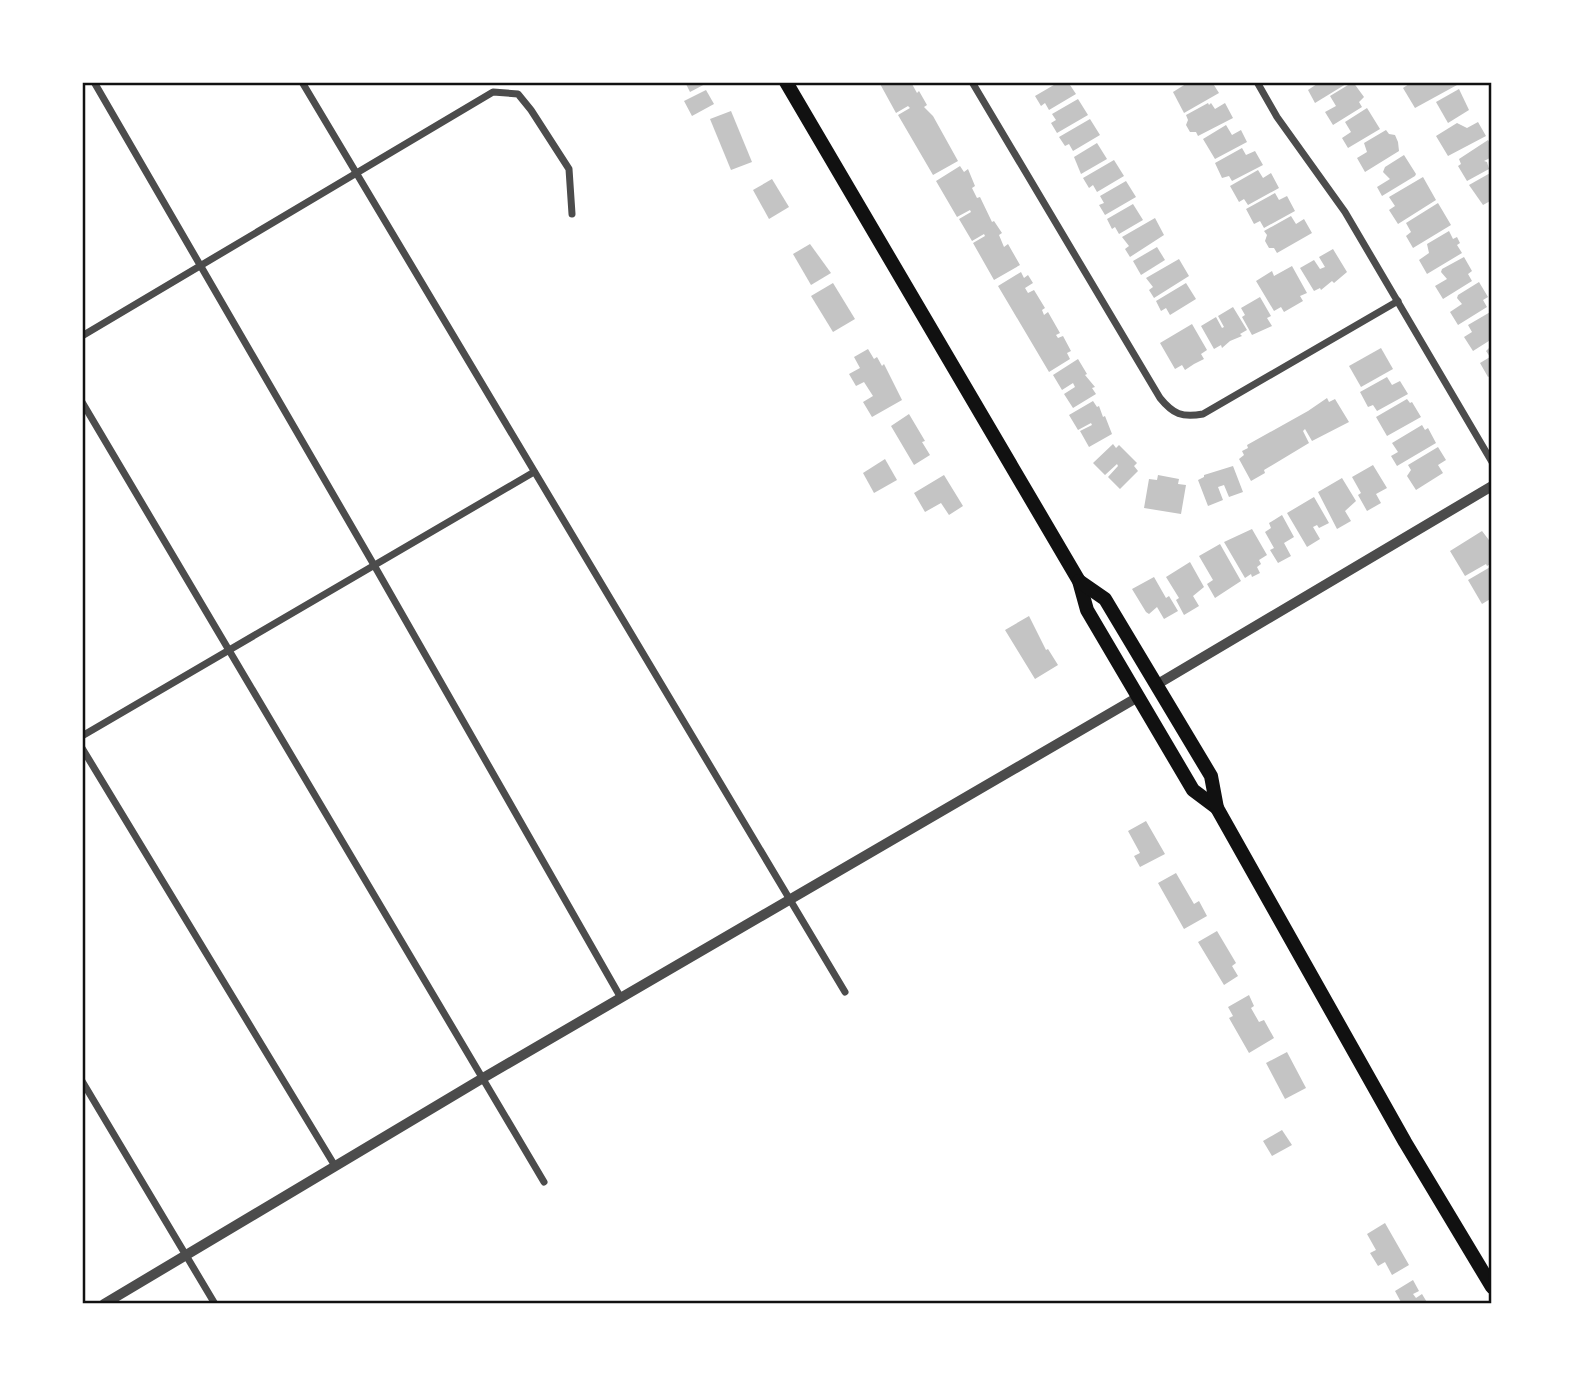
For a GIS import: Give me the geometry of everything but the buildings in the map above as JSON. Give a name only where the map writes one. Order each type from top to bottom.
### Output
[{"type":"main road","points":[[786,82],[1079,581],[1087,610],[1138,697],[1194,790],[1217,808]]},
{"type":"main road","points":[[1079,581],[1105,599],[1211,776],[1217,808],[1405,1142],[1492,1287]]},
{"type":"street","points":[[94,82],[621,998]]},
{"type":"street","points":[[302,82],[845,992]]},
{"type":"street","points":[[972,82],[1160,398],[1177,415],[1189,417],[1203,414],[1398,301]]},
{"type":"street","points":[[1257,82],[1277,117],[1345,212],[1492,461]]},
{"type":"street","points":[[82,336],[493,92],[518,94],[531,110],[569,169],[572,214]]},
{"type":"street","points":[[82,402],[544,1182]]},
{"type":"street","points":[[82,736],[534,472]]},
{"type":"street","points":[[1157,685],[1492,486]]},
{"type":"street","points":[[104,1304],[483,1078],[1138,697]]},
{"type":"street","points":[[82,748],[335,1166]]},
{"type":"street","points":[[82,1081],[215,1304]]}]
